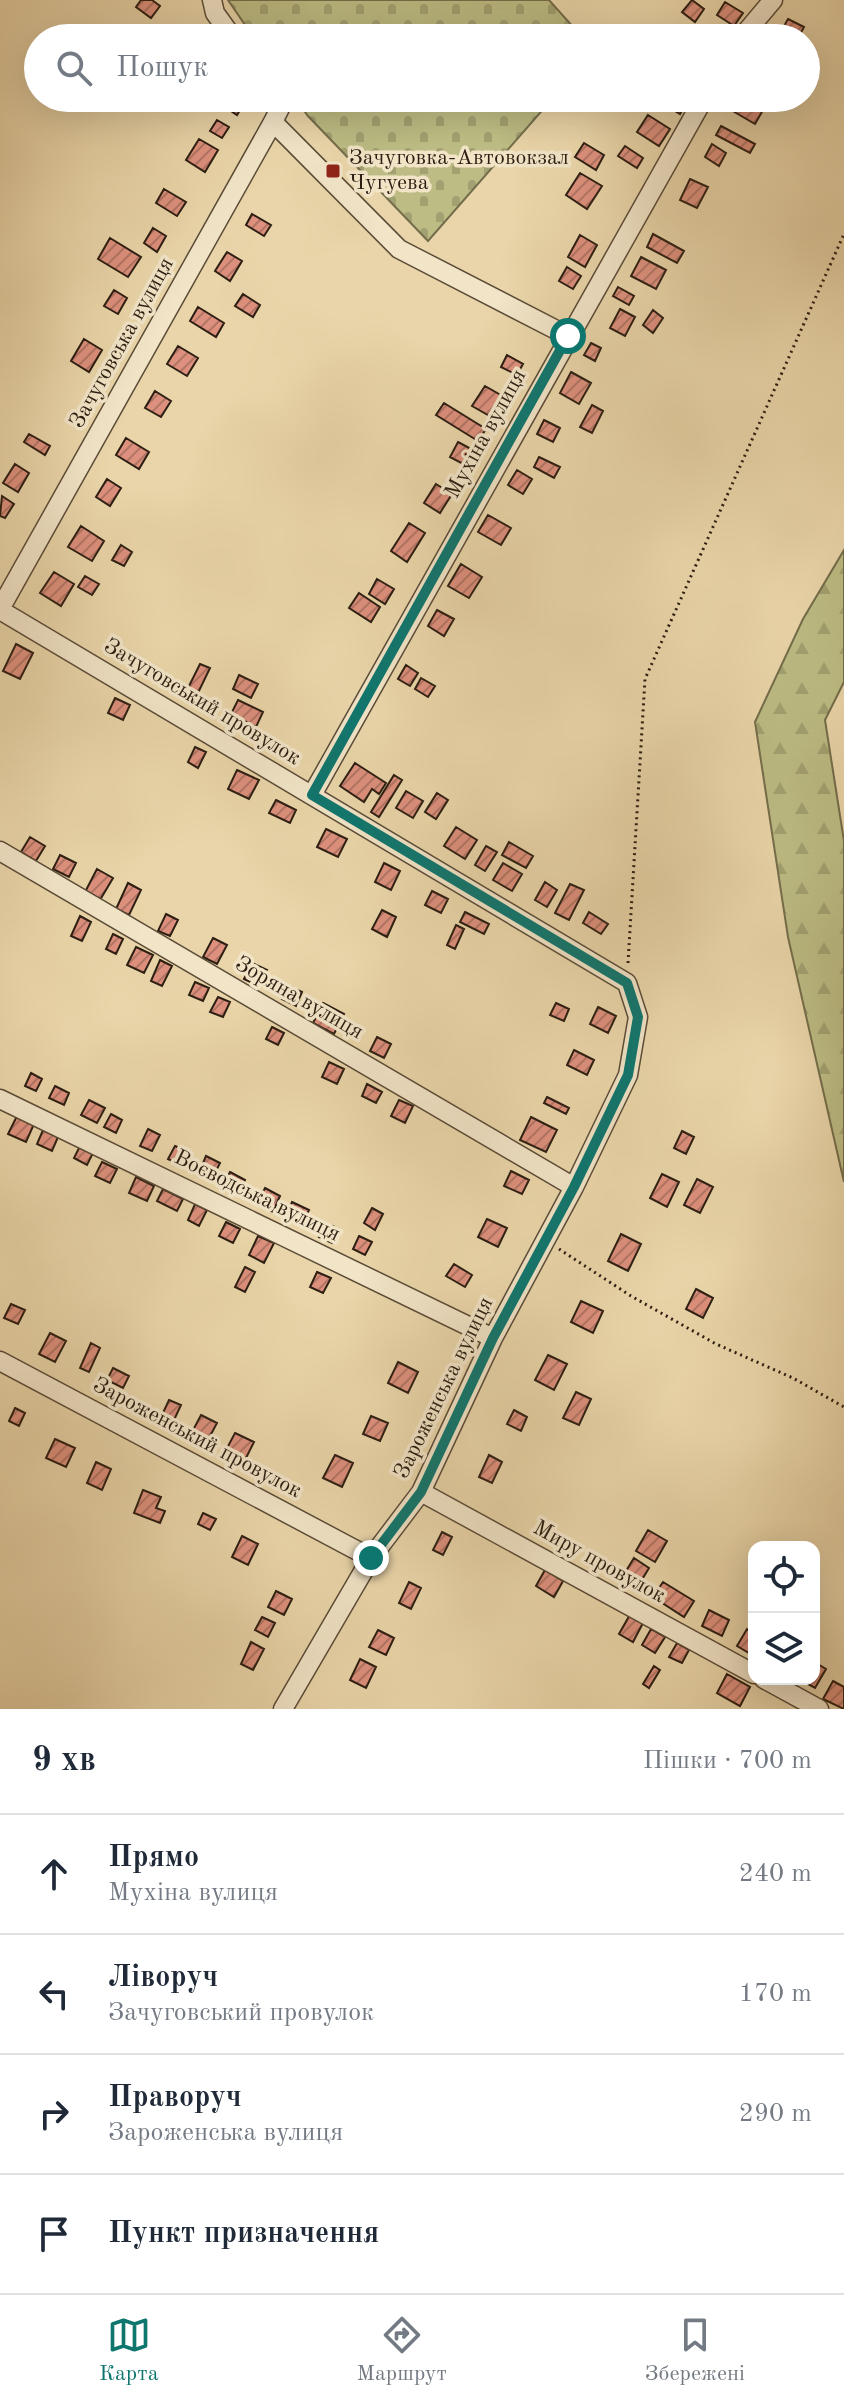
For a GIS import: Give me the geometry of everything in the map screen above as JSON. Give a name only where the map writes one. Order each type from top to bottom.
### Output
[{"type":"street","points":[[212,0],[215,13],[223,24]]},
{"type":"street","points":[[753,24],[773,0]]},
{"type":"street","name":"Зачуговська вулиця","points":[[0,609],[278,112]]},
{"type":"street","name":"Мухіна вулиця","points":[[312,795],[696,112]]},
{"type":"street","points":[[273,122],[399,249],[568,336]]},
{"type":"street","name":"Зачуговський провулок","points":[[0,609],[627,983]]},
{"type":"street","name":"Зоряна вулиця","points":[[0,851],[574,1187]]},
{"type":"street","name":"Зароженська вулиця","points":[[283,1709],[371,1558],[421,1492],[493,1338],[574,1187],[628,1075],[638,1017],[627,983]]},
{"type":"street","name":"Воєводська вулиця","points":[[0,1099],[493,1338]]},
{"type":"street","name":"Зароженський провулок","points":[[0,1361],[371,1558]]},
{"type":"street","name":"Миру провулок","points":[[421,1492],[748,1671]]},
{"type":"street","points":[[775,1685],[819,1709]]},
{"type":"path","points":[[627,983],[645,679],[844,234]]},
{"type":"path","points":[[545,1241],[631,1296],[716,1344],[793,1378],[844,1407]]},
{"type":"green space","points":[[228,0],[549,0],[570,24],[244,24]]},
{"type":"green space","points":[[305,112],[541,112],[428,241]]},
{"type":"green space","points":[[844,550],[844,682],[825,720],[844,841],[844,1182],[788,937],[755,722],[803,619]]},
{"type":"building","points":[[141,0],[152,0],[160,6],[151,18],[136,7]]},
{"type":"building","points":[[692,0],[704,9],[695,22],[682,12]]},
{"type":"building","points":[[725,2],[743,13],[735,24],[717,15]]},
{"type":"building","points":[[734,112],[762,112],[755,124]]},
{"type":"building","points":[[648,115],[670,129],[659,146],[637,132]]},
{"type":"building","points":[[217,120],[229,127],[222,138],[210,131]]},
{"type":"building","points":[[721,126],[755,144],[750,153],[716,135]]},
{"type":"building","points":[[199,139],[218,150],[205,172],[186,160]]},
{"type":"building","points":[[584,143],[604,155],[596,170],[575,157]]},
{"type":"building","points":[[712,144],[726,153],[719,166],[705,157]]},
{"type":"building","points":[[625,146],[643,158],[637,168],[618,156]]},
{"type":"building","points":[[580,173],[602,186],[587,209],[566,195]]},
{"type":"building","points":[[690,179],[708,187],[697,208],[680,200]]},
{"type":"building","points":[[164,189],[186,202],[177,216],[156,203]]},
{"type":"building","points":[[252,214],[271,225],[264,236],[246,225]]},
{"type":"building","points":[[153,228],[166,236],[157,252],[144,243]]},
{"type":"building","points":[[653,234],[684,251],[677,263],[647,247]]},
{"type":"building","points":[[580,235],[597,245],[585,267],[568,257]]},
{"type":"building","points":[[110,238],[141,257],[128,277],[98,259]]},
{"type":"building","points":[[227,252],[242,261],[230,281],[215,271]]},
{"type":"building","points":[[641,257],[666,270],[656,289],[631,276]]},
{"type":"building","points":[[567,267],[581,276],[573,289],[559,281]]},
{"type":"building","points":[[618,287],[634,296],[629,305],[613,296]]},
{"type":"building","points":[[114,290],[127,298],[118,314],[104,306]]},
{"type":"building","points":[[243,294],[260,305],[253,317],[235,306]]},
{"type":"building","points":[[198,307],[224,323],[216,337],[190,321]]},
{"type":"building","points":[[620,309],[635,317],[625,336],[610,328]]},
{"type":"building","points":[[653,310],[663,318],[653,333],[643,325]]},
{"type":"building","points":[[84,339],[102,350],[89,372],[71,361]]},
{"type":"building","points":[[591,343],[601,348],[595,361],[584,355]]},
{"type":"building","points":[[178,346],[198,358],[187,376],[167,364]]},
{"type":"building","points":[[507,355],[523,364],[517,375],[501,367]]},
{"type":"building","points":[[571,372],[591,383],[579,404],[560,393]]},
{"type":"building","points":[[485,386],[506,398],[493,418],[472,406]]},
{"type":"building","points":[[155,391],[171,401],[161,417],[145,408]]},
{"type":"building","points":[[444,403],[486,429],[478,441],[436,415]]},
{"type":"building","points":[[592,405],[603,411],[592,433],[580,427]]},
{"type":"building","points":[[544,420],[560,428],[553,442],[537,434]]},
{"type":"building","points":[[29,434],[50,446],[45,455],[24,442]]},
{"type":"building","points":[[126,438],[149,452],[139,469],[116,455]]},
{"type":"building","points":[[458,442],[473,450],[465,465],[450,457]]},
{"type":"building","points":[[539,457],[560,467],[554,478],[534,467]]},
{"type":"building","points":[[15,464],[29,473],[18,492],[3,483]]},
{"type":"building","points":[[517,470],[532,479],[523,494],[508,485]]},
{"type":"building","points":[[107,479],[121,488],[110,506],[96,497]]},
{"type":"building","points":[[436,484],[452,494],[440,513],[424,503]]},
{"type":"building","points":[[2,496],[14,504],[5,518],[0,516]]},
{"type":"building","points":[[488,515],[511,528],[501,545],[478,532]]},
{"type":"building","points":[[409,523],[425,533],[407,562],[391,551]]},
{"type":"building","points":[[81,526],[104,541],[92,561],[68,547]]},
{"type":"building","points":[[121,545],[132,552],[124,566],[112,560]]},
{"type":"building","points":[[461,564],[482,577],[469,598],[448,586]]},
{"type":"building","points":[[54,572],[74,584],[61,606],[40,593]]},
{"type":"building","points":[[85,576],[99,584],[92,595],[78,587]]},
{"type":"building","points":[[377,579],[394,589],[385,604],[369,594]]},
{"type":"building","points":[[359,593],[380,607],[371,622],[349,608]]},
{"type":"building","points":[[437,610],[454,619],[444,636],[428,626]]},
{"type":"building","points":[[16,644],[33,653],[20,679],[3,671]]},
{"type":"building","points":[[200,664],[210,668],[198,693],[188,688]]},
{"type":"building","points":[[406,665],[418,673],[410,686],[398,679]]},
{"type":"building","points":[[239,675],[258,684],[251,698],[233,689]]},
{"type":"building","points":[[421,678],[435,686],[428,697],[415,689]]},
{"type":"building","points":[[115,698],[130,705],[123,720],[108,713]]},
{"type":"building","points":[[238,700],[263,712],[256,727],[231,714]]},
{"type":"building","points":[[195,747],[206,752],[198,768],[188,762]]},
{"type":"building","points":[[355,763],[386,783],[379,794],[372,789],[364,802],[340,786]]},
{"type":"building","points":[[237,770],[259,780],[249,799],[228,789]]},
{"type":"building","points":[[394,775],[402,780],[379,817],[371,812]]},
{"type":"building","points":[[406,791],[423,801],[413,818],[396,808]]},
{"type":"building","points":[[437,793],[448,800],[436,819],[425,812]]},
{"type":"building","points":[[276,800],[296,810],[290,823],[269,813]]},
{"type":"building","points":[[456,827],[477,840],[465,859],[444,846]]},
{"type":"building","points":[[326,829],[347,839],[338,857],[317,847]]},
{"type":"building","points":[[30,837],[45,846],[36,861],[21,852]]},
{"type":"building","points":[[509,842],[533,856],[526,868],[502,855]]},
{"type":"building","points":[[486,846],[497,852],[485,871],[475,865]]},
{"type":"building","points":[[60,855],[76,863],[69,877],[53,869]]},
{"type":"building","points":[[384,863],[400,871],[391,890],[375,882]]},
{"type":"building","points":[[503,863],[522,874],[512,891],[493,880]]},
{"type":"building","points":[[97,869],[113,878],[100,900],[85,892]]},
{"type":"building","points":[[545,882],[557,890],[547,907],[535,900]]},
{"type":"building","points":[[128,883],[141,890],[129,915],[116,909]]},
{"type":"building","points":[[570,884],[584,890],[569,920],[555,913]]},
{"type":"building","points":[[432,891],[448,899],[441,913],[425,905]]},
{"type":"building","points":[[382,910],[396,917],[387,937],[372,929]]},
{"type":"building","points":[[465,912],[489,924],[484,934],[460,922]]},
{"type":"building","points":[[589,912],[608,924],[601,934],[583,923]]},
{"type":"building","points":[[166,914],[178,920],[170,936],[158,931]]},
{"type":"building","points":[[80,916],[91,922],[82,941],[71,936]]},
{"type":"building","points":[[456,925],[464,929],[455,949],[447,945]]},
{"type":"building","points":[[113,934],[123,939],[116,954],[106,949]]},
{"type":"building","points":[[213,938],[227,945],[217,964],[203,957]]},
{"type":"building","points":[[136,947],[153,955],[144,973],[127,965]]},
{"type":"building","points":[[160,960],[172,966],[162,986],[151,981]]},
{"type":"building","points":[[252,963],[267,970],[259,986],[244,979]]},
{"type":"building","points":[[195,982],[209,988],[203,1001],[189,995]]},
{"type":"building","points":[[289,986],[302,992],[296,1006],[282,999]]},
{"type":"building","points":[[218,997],[230,1002],[223,1017],[210,1012]]},
{"type":"building","points":[[323,1003],[344,1014],[334,1034],[313,1023]]},
{"type":"building","points":[[556,1003],[569,1009],[564,1021],[550,1015]]},
{"type":"building","points":[[598,1007],[616,1016],[608,1033],[590,1024]]},
{"type":"building","points":[[272,1027],[284,1033],[278,1045],[266,1039]]},
{"type":"building","points":[[377,1037],[391,1044],[384,1058],[370,1051]]},
{"type":"building","points":[[574,1050],[594,1060],[587,1075],[567,1065]]},
{"type":"building","points":[[329,1062],[344,1069],[337,1084],[322,1077]]},
{"type":"building","points":[[31,1073],[42,1079],[36,1091],[25,1086]]},
{"type":"building","points":[[367,1084],[382,1092],[376,1103],[362,1096]]},
{"type":"building","points":[[55,1086],[69,1093],[64,1105],[49,1098]]},
{"type":"building","points":[[547,1097],[569,1108],[566,1114],[544,1103]]},
{"type":"building","points":[[89,1100],[105,1108],[97,1123],[81,1115]]},
{"type":"building","points":[[399,1100],[413,1106],[405,1123],[391,1116]]},
{"type":"building","points":[[111,1114],[122,1120],[116,1133],[104,1127]]},
{"type":"building","points":[[17,1116],[34,1124],[26,1142],[8,1134]]},
{"type":"building","points":[[531,1117],[557,1130],[546,1152],[520,1140]]},
{"type":"building","points":[[148,1129],[160,1135],[152,1151],[140,1146]]},
{"type":"building","points":[[43,1130],[58,1137],[52,1151],[37,1144]]},
{"type":"building","points":[[682,1131],[694,1137],[686,1154],[674,1148]]},
{"type":"building","points":[[80,1146],[93,1153],[87,1165],[74,1158]]},
{"type":"building","points":[[175,1146],[185,1150],[178,1164],[168,1159]]},
{"type":"building","points":[[206,1156],[220,1163],[212,1179],[199,1173]]},
{"type":"building","points":[[102,1162],[117,1169],[110,1183],[95,1176]]},
{"type":"building","points":[[511,1171],[529,1180],[522,1194],[504,1186]]},
{"type":"building","points":[[230,1172],[245,1180],[239,1192],[223,1185]]},
{"type":"building","points":[[662,1174],[679,1182],[667,1207],[650,1198]]},
{"type":"building","points":[[136,1177],[154,1186],[147,1201],[129,1193]]},
{"type":"building","points":[[697,1179],[713,1187],[700,1213],[684,1205]]},
{"type":"building","points":[[265,1188],[280,1196],[273,1212],[257,1204]]},
{"type":"building","points":[[163,1189],[183,1199],[177,1211],[157,1201]]},
{"type":"building","points":[[292,1202],[309,1210],[302,1224],[286,1216]]},
{"type":"building","points":[[195,1204],[207,1210],[199,1226],[188,1220]]},
{"type":"building","points":[[372,1208],[383,1214],[375,1230],[364,1223]]},
{"type":"building","points":[[487,1219],[507,1228],[498,1247],[478,1237]]},
{"type":"building","points":[[226,1222],[240,1229],[233,1243],[219,1236]]},
{"type":"building","points":[[326,1223],[339,1229],[332,1243],[319,1237]]},
{"type":"building","points":[[621,1234],[641,1244],[628,1271],[608,1261]]},
{"type":"building","points":[[258,1236],[274,1243],[264,1263],[249,1255]]},
{"type":"building","points":[[359,1236],[372,1242],[365,1255],[353,1249]]},
{"type":"building","points":[[454,1264],[472,1275],[465,1287],[446,1276]]},
{"type":"building","points":[[245,1267],[255,1272],[245,1292],[235,1287]]},
{"type":"building","points":[[317,1272],[331,1278],[323,1293],[310,1287]]},
{"type":"building","points":[[696,1289],[713,1298],[703,1318],[686,1309]]},
{"type":"building","points":[[581,1301],[603,1311],[593,1333],[571,1322]]},
{"type":"building","points":[[11,1304],[25,1310],[18,1324],[4,1318]]},
{"type":"building","points":[[50,1333],[66,1341],[55,1362],[39,1354]]},
{"type":"building","points":[[91,1343],[100,1348],[89,1372],[80,1368]]},
{"type":"building","points":[[548,1355],[567,1364],[554,1390],[535,1380]]},
{"type":"building","points":[[398,1362],[418,1372],[408,1393],[388,1383]]},
{"type":"building","points":[[113,1368],[129,1376],[123,1388],[107,1380]]},
{"type":"building","points":[[576,1392],[591,1399],[579,1425],[563,1418]]},
{"type":"building","points":[[169,1400],[181,1405],[174,1420],[162,1415]]},
{"type":"building","points":[[15,1408],[25,1413],[19,1426],[9,1421]]},
{"type":"building","points":[[514,1410],[527,1417],[521,1431],[507,1424]]},
{"type":"building","points":[[201,1415],[217,1423],[208,1440],[192,1432]]},
{"type":"building","points":[[371,1416],[388,1423],[380,1441],[363,1434]]},
{"type":"building","points":[[235,1433],[254,1442],[245,1460],[226,1450]]},
{"type":"building","points":[[55,1439],[75,1448],[66,1467],[46,1458]]},
{"type":"building","points":[[335,1455],[353,1463],[342,1487],[323,1478]]},
{"type":"building","points":[[489,1455],[502,1462],[492,1483],[479,1477]]},
{"type":"building","points":[[96,1462],[111,1469],[102,1490],[87,1483]]},
{"type":"building","points":[[143,1490],[161,1497],[156,1508],[165,1511],[160,1523],[134,1513]]},
{"type":"building","points":[[203,1513],[216,1519],[210,1530],[198,1524]]},
{"type":"building","points":[[648,1530],[667,1541],[655,1562],[636,1551]]},
{"type":"building","points":[[442,1532],[452,1537],[443,1555],[433,1550]]},
{"type":"building","points":[[242,1536],[258,1544],[248,1565],[232,1557]]},
{"type":"building","points":[[634,1558],[649,1568],[638,1586],[623,1576]]},
{"type":"building","points":[[545,1570],[563,1581],[554,1597],[536,1586]]},
{"type":"building","points":[[409,1582],[421,1588],[411,1609],[399,1603]]},
{"type":"building","points":[[663,1582],[694,1601],[684,1617],[653,1597]]},
{"type":"building","points":[[276,1591],[292,1599],[284,1615],[268,1607]]},
{"type":"building","points":[[709,1610],[729,1620],[722,1636],[702,1626]]},
{"type":"building","points":[[631,1613],[644,1621],[633,1642],[619,1634]]},
{"type":"building","points":[[262,1617],[275,1623],[268,1637],[255,1630]]},
{"type":"building","points":[[651,1629],[665,1637],[655,1653],[642,1645]]},
{"type":"building","points":[[747,1629],[748,1630],[748,1652],[737,1646]]},
{"type":"building","points":[[378,1630],[394,1638],[386,1655],[369,1647]]},
{"type":"building","points":[[251,1642],[264,1649],[253,1670],[241,1664]]},
{"type":"building","points":[[677,1643],[689,1650],[682,1663],[669,1657]]},
{"type":"building","points":[[360,1659],[376,1667],[366,1688],[350,1680]]},
{"type":"building","points":[[820,1665],[826,1669],[820,1679]]},
{"type":"building","points":[[654,1666],[660,1670],[649,1688],[643,1684]]},
{"type":"building","points":[[727,1674],[750,1687],[740,1706],[717,1693]]},
{"type":"building","points":[[833,1681],[844,1687],[844,1709],[823,1699]]},
{"type":"place","name":"Зачуговка-Автовокзал Чугуева","points":[[333,171]]},
{"type":"route","points":[[371,1558],[421,1492],[493,1338],[574,1187],[628,1075],[638,1017],[627,983],[312,795],[568,336]]}]
